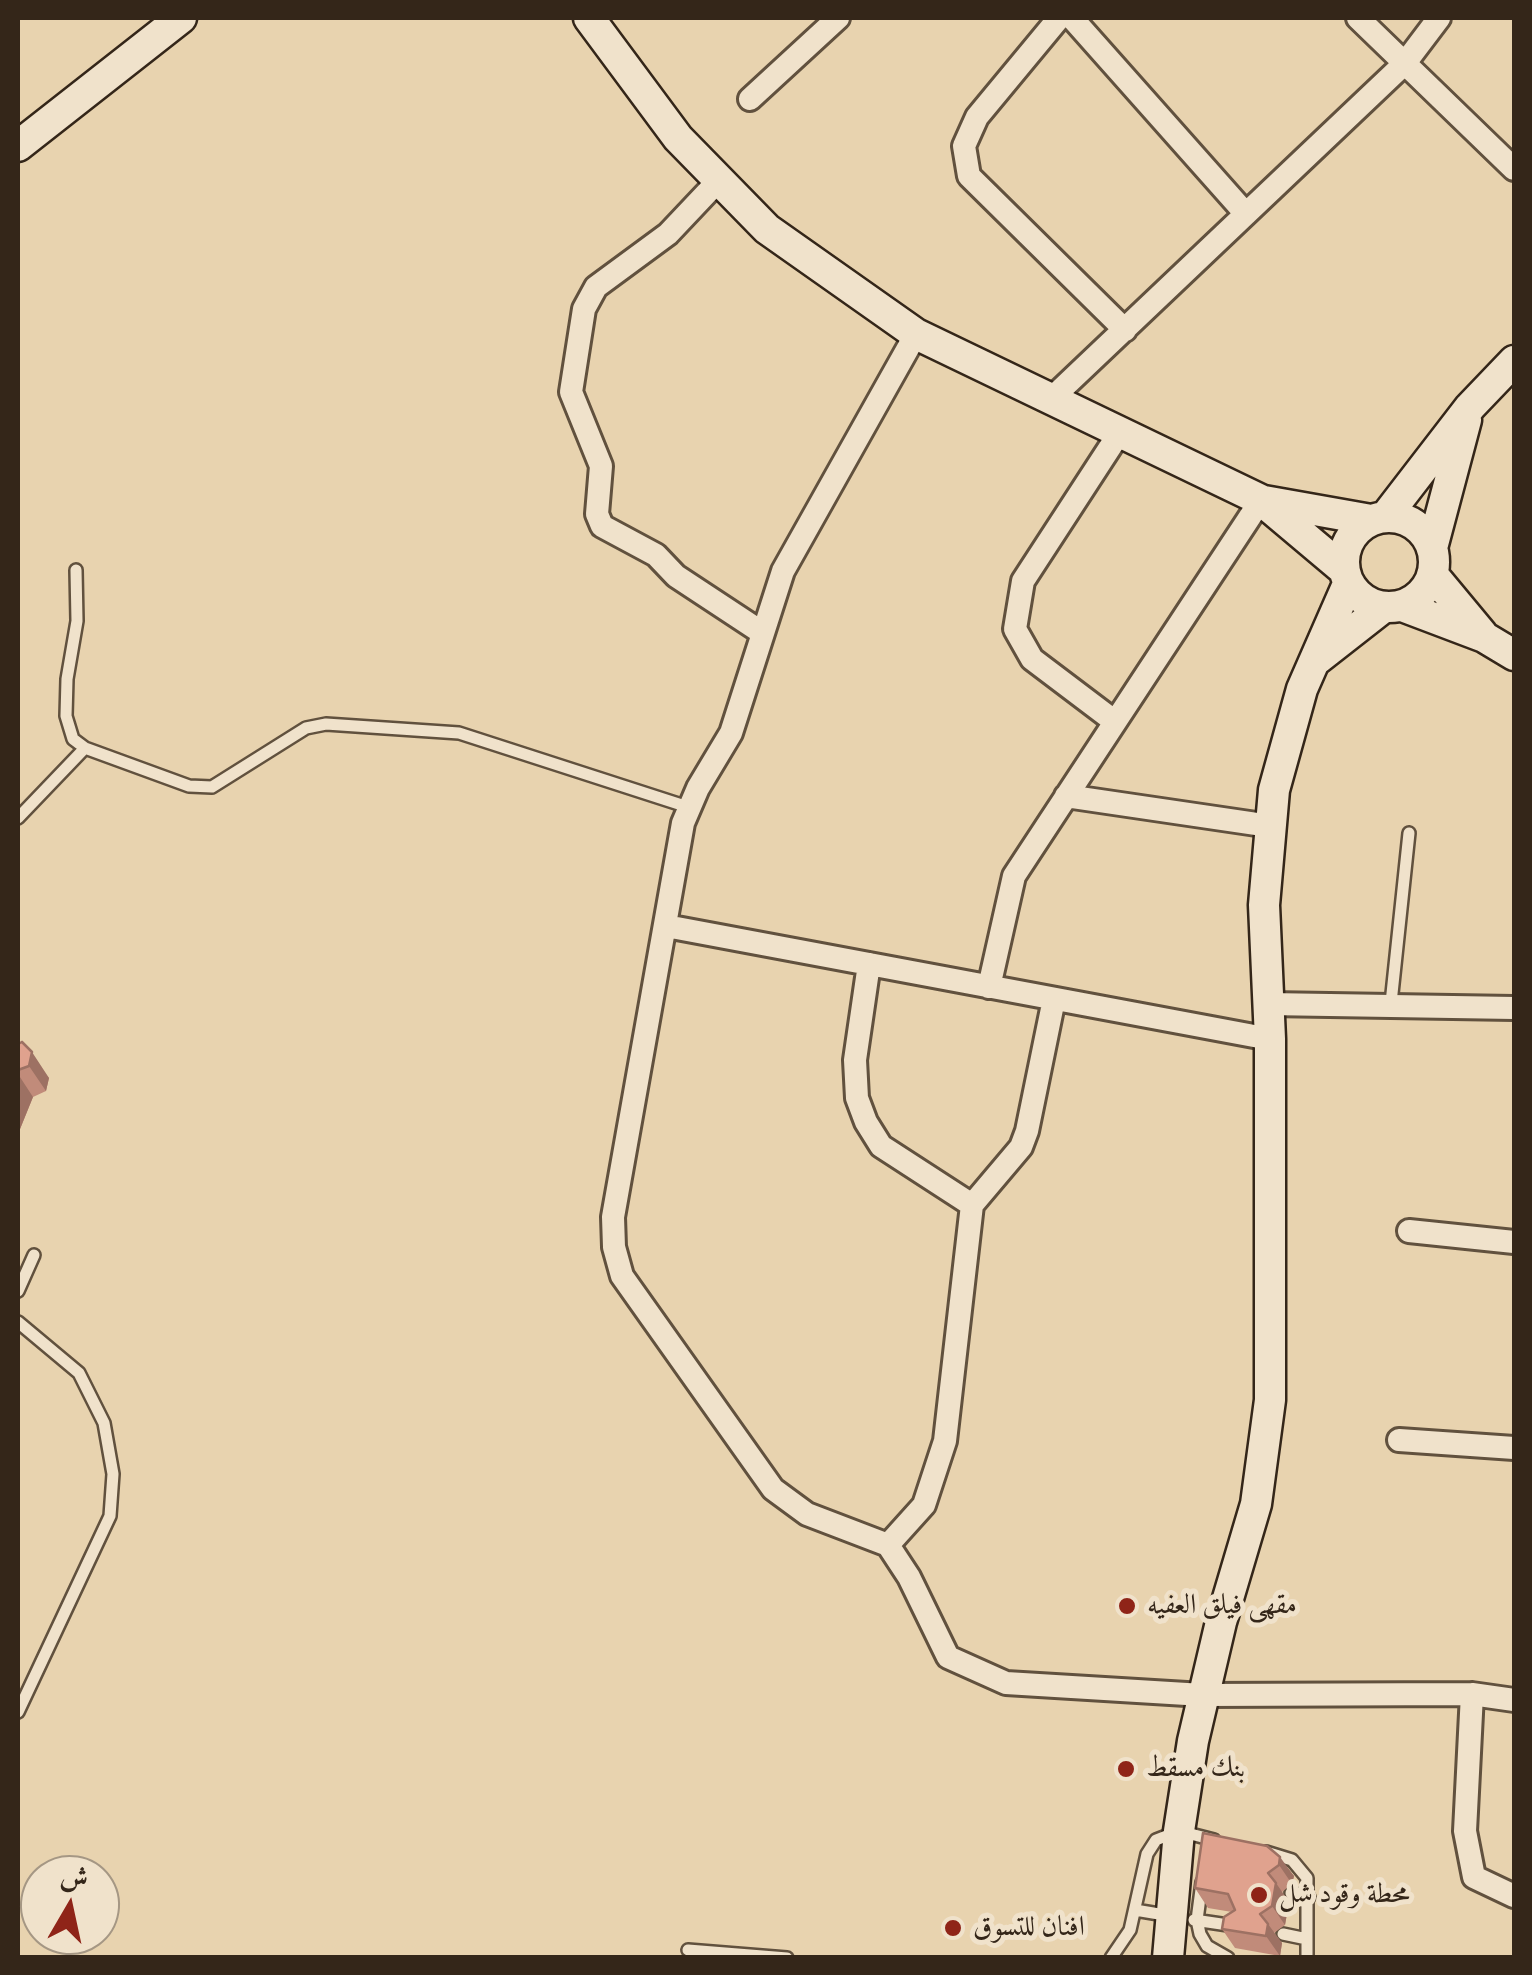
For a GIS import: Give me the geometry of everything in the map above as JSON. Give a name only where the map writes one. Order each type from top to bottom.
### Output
[{"type":"street","points":[[18,146],[181,18]]},
{"type":"street","points":[[588,18],[678,138],[768,229],[916,334],[1262,500],[1346,576],[1357,596],[1484,636],[1514,654]]},
{"type":"street","points":[[750,99],[838,18]]},
{"type":"street","points":[[1058,18],[977,117],[964,146],[970,176],[1125,330]]},
{"type":"street","points":[[1072,18],[1246,214]]},
{"type":"street","points":[[1358,18],[1514,169]]},
{"type":"street","points":[[1051,400],[1405,63],[1439,18]]},
{"type":"street","points":[[719,180],[668,234],[596,287],[584,309],[572,392],[601,466],[597,514],[602,526],[656,555],[676,576],[761,632]]},
{"type":"street","points":[[916,334],[783,571],[731,733],[688,807],[613,1217],[614,1247],[622,1276],[772,1489],[807,1514],[888,1545],[909,1577],[948,1658],[1006,1683],[1203,1695],[1472,1694],[1514,1700]]},
{"type":"street","points":[[1168,1958],[1184,1918],[1203,1695],[1256,1504],[1264,1453],[1271,1347],[1270,1039],[1264,905],[1270,826],[1281,757],[1346,576],[1348,540],[1379,518],[1470,407],[1514,361]]},
{"type":"street","points":[[1313,663],[1393,606],[1421,594],[1470,407]]},
{"type":"street","points":[[1114,722],[1032,659],[1015,630],[1023,582],[1120,432]]},
{"type":"street","points":[[1262,500],[1419,528],[1432,561],[1484,636]]},
{"type":"street","points":[[989,987],[1014,876],[1262,500]]},
{"type":"street","points":[[1066,796],[1270,826]]},
{"type":"street","points":[[666,926],[1270,1039]]},
{"type":"street","points":[[869,964],[856,1060],[857,1098],[866,1122],[881,1146],[972,1205]]},
{"type":"street","points":[[888,1545],[924,1505],[945,1441],[972,1205],[1021,1147],[1028,1131],[1054,999]]},
{"type":"street","points":[[1268,1004],[1514,1008]]},
{"type":"street","points":[[1410,1231],[1514,1242]]},
{"type":"street","points":[[1399,1440],[1514,1448]]},
{"type":"street","points":[[1472,1694],[1465,1831],[1474,1877],[1514,1896]]},
{"type":"lane","points":[[76,570],[78,621],[67,679],[66,716],[73,739],[85,748],[189,786],[212,787],[306,728],[326,724],[458,733],[688,807]]},
{"type":"lane","points":[[18,818],[85,748]]},
{"type":"lane","points":[[1391,1003],[1409,833]]},
{"type":"lane","points":[[18,1291],[34,1256]]},
{"type":"lane","points":[[18,1322],[78,1373],[104,1422],[114,1474],[110,1516],[18,1712]]},
{"type":"lane","points":[[1110,1958],[1130,1930],[1150,1846],[1162,1835],[1194,1835],[1228,1843]]},
{"type":"lane","points":[[1194,1835],[1206,1856]]},
{"type":"lane","points":[[1247,1848],[1298,1864],[1307,1878],[1307,1958]]},
{"type":"lane","points":[[1184,1918],[1204,1874],[1208,1875]]},
{"type":"lane","points":[[1291,1893],[1309,1897]]},
{"type":"lane","points":[[1135,1910],[1239,1927]]},
{"type":"lane","points":[[1184,1918],[1208,1946],[1228,1958]]},
{"type":"lane","points":[[1284,1934],[1308,1939]]},
{"type":"lane","points":[[688,1950],[787,1958]]},
{"type":"building","points":[[22,1042],[32,1052],[29,1066],[18,1070],[18,1044]]},
{"type":"building","points":[[1203,1833],[1267,1846],[1280,1857],[1279,1865],[1268,1873],[1276,1883],[1272,1906],[1260,1914],[1268,1924],[1266,1936],[1222,1929],[1224,1917],[1235,1910],[1228,1894],[1195,1888]]},
{"type":"place","name":"مقهى فيلق العفيه","points":[[1127,1606]]},
{"type":"place","name":"بنك مسقط","points":[[1126,1769]]},
{"type":"place","name":"محطة وقود شل","points":[[1259,1895]]},
{"type":"place","name":"افنان للتسوق","points":[[953,1928]]}]
